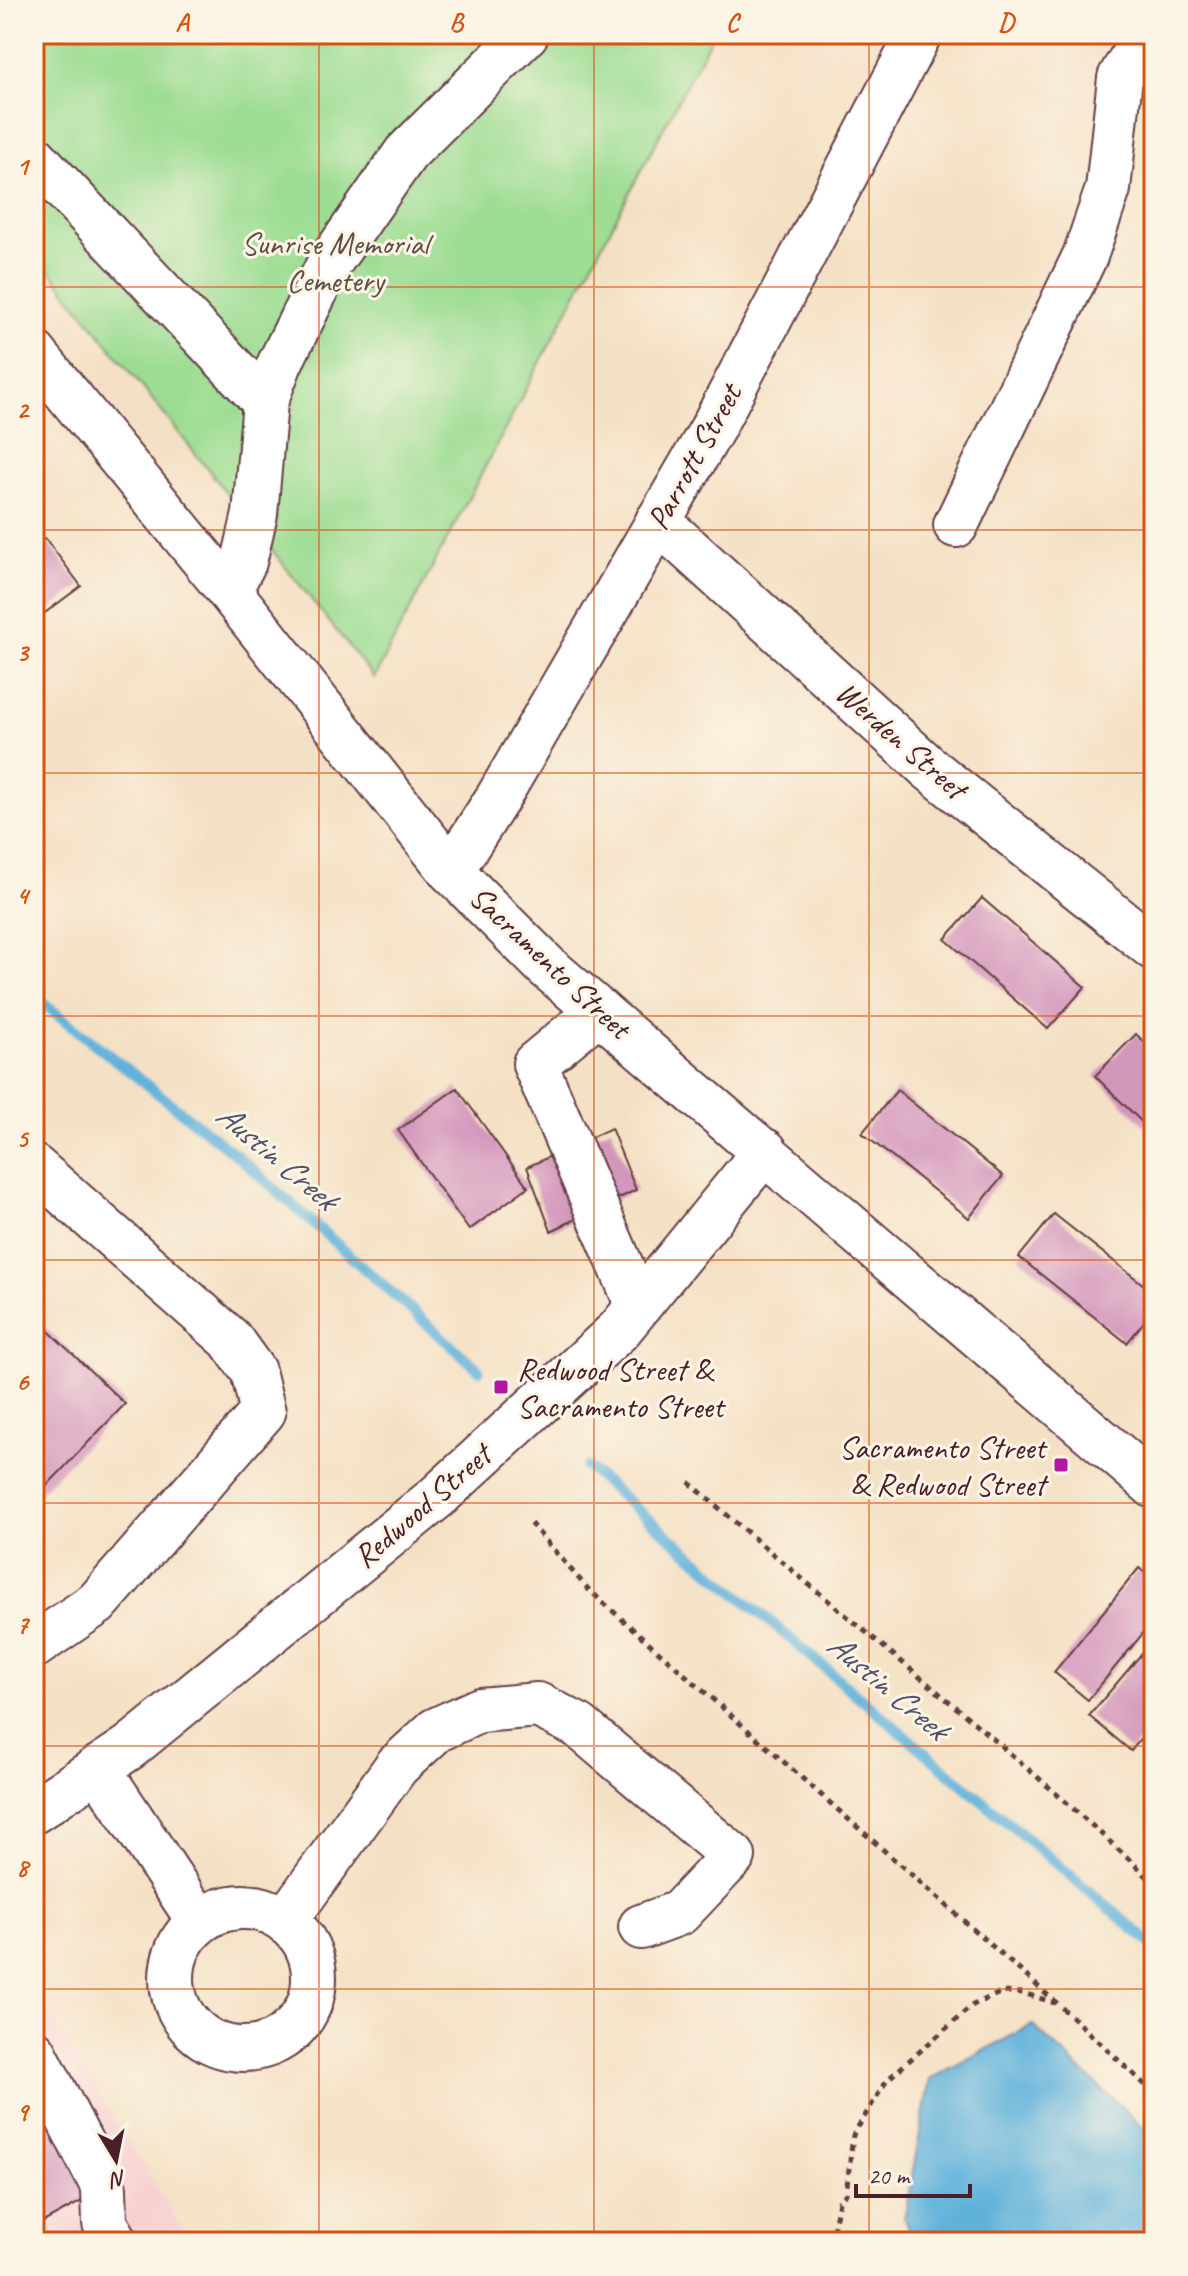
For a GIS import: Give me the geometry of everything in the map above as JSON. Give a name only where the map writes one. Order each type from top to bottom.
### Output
[{"type":"main road","points":[[229,591],[244,562],[255,514],[265,402],[280,363],[330,262],[406,153],[526,34]]},
{"type":"main road","name":"Parrott Street","points":[[451,871],[499,796],[712,429],[919,34]]},
{"type":"main road","points":[[956,525],[1085,256],[1108,189],[1120,78],[1146,34]]},
{"type":"main road","points":[[34,157],[265,402]]},
{"type":"main road","name":"Sacramento Street","points":[[34,353],[229,591],[451,871],[546,966],[1154,1486]]},
{"type":"main road","name":"Werden Street","points":[[658,521],[929,768],[1154,948]]},
{"type":"main road","points":[[599,1011],[535,1064],[629,1318]]},
{"type":"main road","name":"Redwood Street","points":[[34,1811],[130,1747],[437,1497],[629,1318],[765,1151]]},
{"type":"main road","points":[[34,1167],[230,1339],[253,1371],[263,1412],[97,1603],[34,1646]]},
{"type":"main road","points":[[285,1921],[397,1766],[436,1730],[480,1710],[538,1705],[579,1726],[733,1856],[679,1913],[641,1927]]},
{"type":"main road","points":[[98,1768],[199,1921]]},
{"type":"main road","points":[[238,1907],[259,1908],[285,1921],[309,1949],[315,1973],[312,1997],[302,2020],[284,2037],[262,2048],[237,2051],[213,2044],[193,2030],[178,2011],[171,1987],[172,1962],[182,1940],[199,1921],[218,1911],[238,1907]]},
{"type":"main road","points":[[34,2052],[104,2188],[105,2223],[116,2242]]},
{"type":"path","points":[[689,1482],[815,1592],[1023,1765],[1154,1883]]},
{"type":"path","points":[[530,1523],[589,1590],[1059,2005],[1154,2093]]},
{"type":"path","points":[[831,2242],[839,2201],[846,2194],[853,2135],[887,2080],[973,2005],[1002,1992],[1023,1993],[1059,2005]]},
{"type":"shaded area","points":[[34,1990],[191,2242],[34,2242]]},
{"type":"green space","name":"Sunrise Memorial Cemetery","points":[[34,34],[713,34],[374,678],[34,251]]},
{"type":"water","points":[[1032,2025],[1154,2137],[1154,2242],[913,2242],[904,2219],[930,2079]]},
{"type":"building","points":[[45,538],[81,586],[34,621],[34,546]]},
{"type":"building","points":[[982,898],[1085,987],[1048,1029],[945,939]]},
{"type":"building","points":[[1136,1034],[1154,1052],[1154,1134],[1095,1076]]},
{"type":"building","points":[[457,1088],[528,1187],[469,1230],[398,1130]]},
{"type":"building","points":[[897,1090],[1003,1176],[969,1218],[862,1133]]},
{"type":"building","points":[[611,1128],[636,1190],[551,1231],[527,1167]]},
{"type":"building","points":[[1054,1214],[1154,1293],[1154,1309],[1127,1343],[1019,1257]]},
{"type":"building","points":[[34,1317],[125,1404],[34,1499]]},
{"type":"building","points":[[1139,1568],[1154,1580],[1154,1620],[1088,1700],[1054,1672]]},
{"type":"building","points":[[1154,1639],[1154,1723],[1131,1751],[1089,1716]]},
{"type":"building","points":[[34,2091],[91,2196],[34,2227]]},
{"type":"waterway","name":"Austin Creek","points":[[34,990],[44,1004],[235,1154],[479,1370]]},
{"type":"waterway","name":"Austin Creek","points":[[587,1467],[1154,1946]]},
{"type":"place","name":"Redwood Street & Sacramento Street","points":[[501,1387]]},
{"type":"place","name":"Sacramento Street & Redwood Street","points":[[1061,1465]]}]
